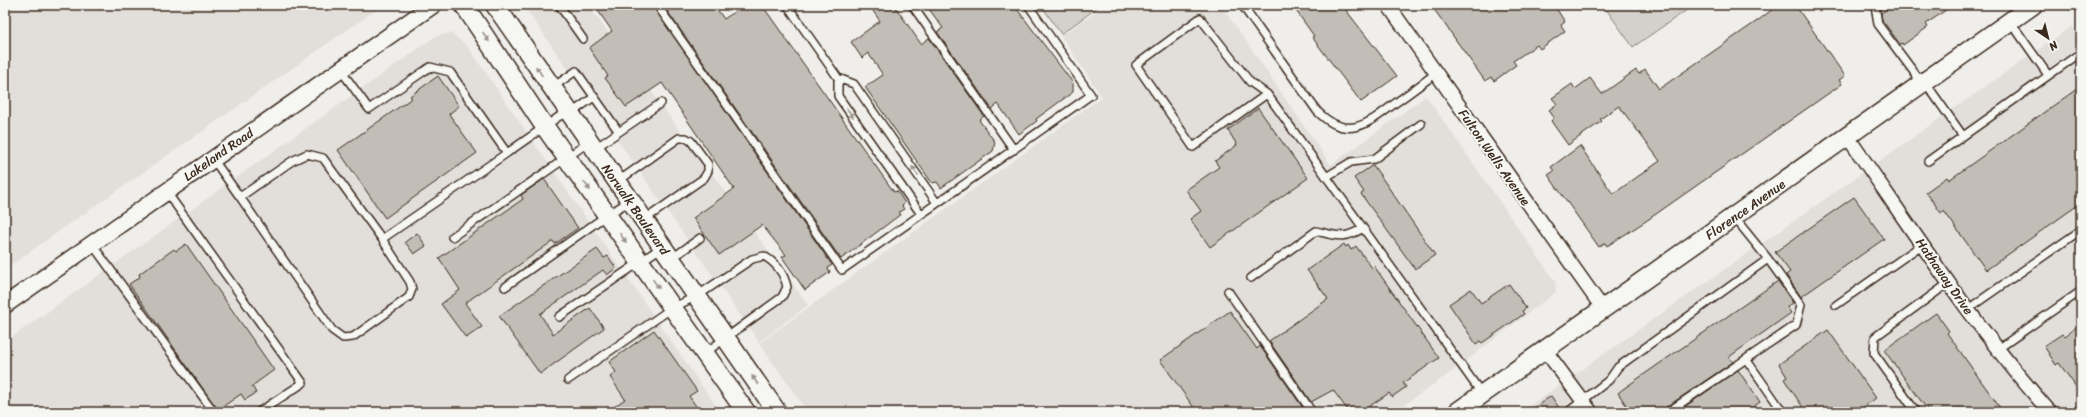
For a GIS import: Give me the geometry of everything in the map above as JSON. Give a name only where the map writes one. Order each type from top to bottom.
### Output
[{"type":"main road","name":"Norwalk Boulevard","points":[[464,5],[567,158],[746,412]]},
{"type":"main road","name":"Norwalk Boulevard","points":[[494,5],[726,338],[772,410]]},
{"type":"main road","name":"Florence Avenue","points":[[1457,412],[2033,5]]},
{"type":"street","name":"Lakeland Road","points":[[5,305],[433,5]]},
{"type":"street","name":"Fulton Wells Avenue","points":[[1388,5],[1604,309]]},
{"type":"street","name":"Hathaway Drive","points":[[1847,136],[1968,309],[1998,349],[2050,412]]},
{"type":"street","points":[[1545,350],[1591,412]]},
{"type":"lane","points":[[559,5],[583,39]]},
{"type":"lane","points":[[657,5],[842,270],[1091,95],[1028,5]]},
{"type":"lane","points":[[787,5],[838,78],[854,84],[937,203]]},
{"type":"lane","points":[[912,5],[1014,150]]},
{"type":"lane","points":[[1242,5],[1317,111],[1325,120],[1338,126],[1353,128],[1368,124],[1436,73]]},
{"type":"lane","points":[[1875,5],[1878,24],[1963,136]]},
{"type":"lane","points":[[1266,94],[1193,147],[1136,65],[1200,18],[1250,82],[1266,94],[1482,394]]},
{"type":"lane","points":[[2010,21],[2048,75]]},
{"type":"lane","points":[[1928,161],[2076,56]]},
{"type":"lane","points":[[340,69],[369,109],[430,67],[450,72],[507,153]]},
{"type":"lane","points":[[551,88],[576,71],[619,132]]},
{"type":"lane","points":[[838,78],[838,96],[921,214]]},
{"type":"lane","points":[[382,239],[507,153],[594,97]]},
{"type":"lane","points":[[452,237],[567,158],[619,132],[661,103]]},
{"type":"lane","points":[[1326,177],[1351,162],[1374,159],[1421,124]]},
{"type":"lane","points":[[617,182],[679,138],[686,138],[691,141],[708,164],[708,171],[704,178],[644,220]]},
{"type":"lane","points":[[212,159],[332,330],[343,338],[354,337],[409,297],[412,290],[410,282],[382,239],[323,158],[307,154],[292,161],[240,197]]},
{"type":"lane","points":[[166,191],[303,383],[259,412]]},
{"type":"lane","points":[[505,287],[607,214],[630,201]]},
{"type":"lane","points":[[1668,412],[1796,325],[1801,305],[1768,259],[1733,217]]},
{"type":"lane","points":[[1250,278],[1316,231],[1334,235],[1350,236],[1363,228]]},
{"type":"lane","points":[[1968,309],[2081,230]]},
{"type":"lane","points":[[559,317],[640,261],[666,253],[700,238]]},
{"type":"lane","points":[[92,243],[214,412]]},
{"type":"lane","points":[[1836,305],[1923,244]]},
{"type":"lane","points":[[568,380],[672,308],[697,296],[752,259],[764,256],[773,262],[785,278],[787,287],[782,297],[704,353]]},
{"type":"lane","points":[[1568,412],[1610,380],[1618,367],[1768,259]]},
{"type":"lane","points":[[1916,412],[1874,353],[1875,337],[1950,282]]},
{"type":"lane","points":[[1228,291],[1312,412]]},
{"type":"lane","points":[[1998,349],[2081,292]]},
{"type":"lane","points":[[1746,359],[1783,412]]},
{"type":"shaded area","points":[[5,5],[383,5],[5,269]]},
{"type":"shaded area","points":[[523,5],[588,5],[808,305],[759,342]]},
{"type":"shaded area","points":[[1041,5],[1101,5],[1061,34]]},
{"type":"shaded area","points":[[1105,5],[1221,5],[1331,165],[1426,96],[1555,281],[1556,292],[1454,370],[1394,412],[808,412],[759,343],[1102,97],[1061,36]]},
{"type":"shaded area","points":[[1603,5],[1694,5],[1633,47]]},
{"type":"shaded area","points":[[2072,26],[2081,39],[2081,412],[1521,412]]},
{"type":"shaded area","points":[[451,33],[468,47],[720,412],[5,412],[5,342],[436,36]]},
{"type":"building","points":[[594,5],[652,5],[832,265],[828,268],[830,272],[805,290],[782,257],[786,255],[762,225],[719,255],[693,218],[734,189],[662,83],[626,107],[605,78],[608,76],[589,48],[612,31]]},
{"type":"building","points":[[663,5],[714,5],[724,19],[744,5],[762,5],[894,192],[897,191],[905,203],[902,206],[904,209],[899,212],[901,214],[841,259]]},
{"type":"building","points":[[869,5],[894,5],[921,44],[929,38],[984,116],[979,120],[995,142],[993,151],[941,188],[937,182],[932,183],[865,87],[883,75],[868,53],[862,58],[851,42],[880,21]]},
{"type":"building","points":[[926,5],[1014,5],[1073,83],[1073,92],[1036,119],[1037,121],[1019,134],[998,104],[992,109],[937,32],[943,28]]},
{"type":"building","points":[[1292,5],[1342,5],[1397,76],[1361,102],[1312,37],[1314,36]]},
{"type":"building","points":[[1431,5],[1554,5],[1565,22],[1561,25],[1565,31],[1540,49],[1537,45],[1513,61],[1516,65],[1494,81],[1491,77],[1485,81]]},
{"type":"building","points":[[1778,5],[1795,5],[1845,76],[1839,80],[1842,84],[1646,221],[1607,246],[1605,243],[1599,247],[1548,175],[1554,171],[1551,167],[1580,146],[1613,194],[1660,161],[1619,106],[1600,119],[1602,121],[1568,145],[1551,121],[1554,118],[1549,110],[1557,104],[1552,98],[1572,84],[1575,89],[1590,78],[1602,94],[1636,70],[1639,74],[1645,69],[1659,89]]},
{"type":"building","points":[[1893,5],[1953,5],[1926,24],[1928,27],[1903,45],[1902,43],[1900,44],[1882,20],[1881,13]]},
{"type":"building","points":[[438,76],[459,106],[449,114],[477,153],[385,218],[338,150],[412,98],[410,96]]},
{"type":"building","points":[[2081,86],[2081,203],[1986,270],[1944,211],[1941,213],[1926,192],[1947,177],[1949,180]]},
{"type":"building","points":[[1258,108],[1308,178],[1210,247],[1190,219],[1201,211],[1186,190],[1219,167],[1215,161],[1237,145],[1228,130]]},
{"type":"building","points":[[1373,165],[1435,255],[1415,269],[1361,194],[1364,192],[1354,178]]},
{"type":"building","points":[[544,179],[578,228],[555,244],[553,241],[465,303],[482,327],[466,338],[441,304],[460,290],[439,258],[523,199],[521,195]]},
{"type":"building","points":[[1854,197],[1884,239],[1801,297],[1786,275],[1790,272],[1775,252]]},
{"type":"building","points":[[417,233],[426,246],[414,254],[405,242]]},
{"type":"building","points":[[186,244],[274,370],[252,386],[256,393],[245,400],[241,394],[218,410],[129,284],[140,277],[139,274],[174,249],[176,251]]},
{"type":"building","points":[[1344,244],[1346,247],[1348,245],[1351,250],[1356,246],[1372,268],[1374,266],[1439,358],[1403,383],[1406,387],[1392,397],[1389,393],[1361,412],[1349,412],[1333,390],[1311,402],[1269,341],[1328,299],[1307,270]]},
{"type":"building","points":[[597,249],[604,258],[608,256],[616,268],[607,275],[603,270],[540,314],[553,334],[590,308],[604,328],[540,374],[499,316]]},
{"type":"building","points":[[1778,281],[1793,303],[1787,307],[1791,313],[1729,357],[1733,362],[1665,408],[1663,412],[1633,412],[1626,405],[1618,393]]},
{"type":"building","points":[[1509,284],[1526,308],[1522,311],[1524,314],[1482,343],[1480,341],[1476,344],[1449,304],[1471,289],[1481,303]]},
{"type":"building","points":[[1230,311],[1257,349],[1260,346],[1303,408],[1298,412],[1197,412],[1160,360]]},
{"type":"building","points":[[1936,313],[1949,331],[1947,333],[2003,412],[1929,412],[1884,350]]},
{"type":"building","points":[[2081,324],[2081,394],[2059,363],[2056,365],[2044,346],[2062,334],[2064,336]]},
{"type":"building","points":[[654,330],[697,391],[689,396],[700,412],[607,412],[625,399],[610,377],[616,372],[609,362]]},
{"type":"building","points":[[1828,330],[1876,398],[1857,412],[1806,412],[1784,379],[1787,377],[1779,364]]},
{"type":"building","points":[[1738,370],[1760,402],[1746,412],[1677,412]]},
{"type":"building","points":[[1551,396],[1562,412],[1528,412]]}]
